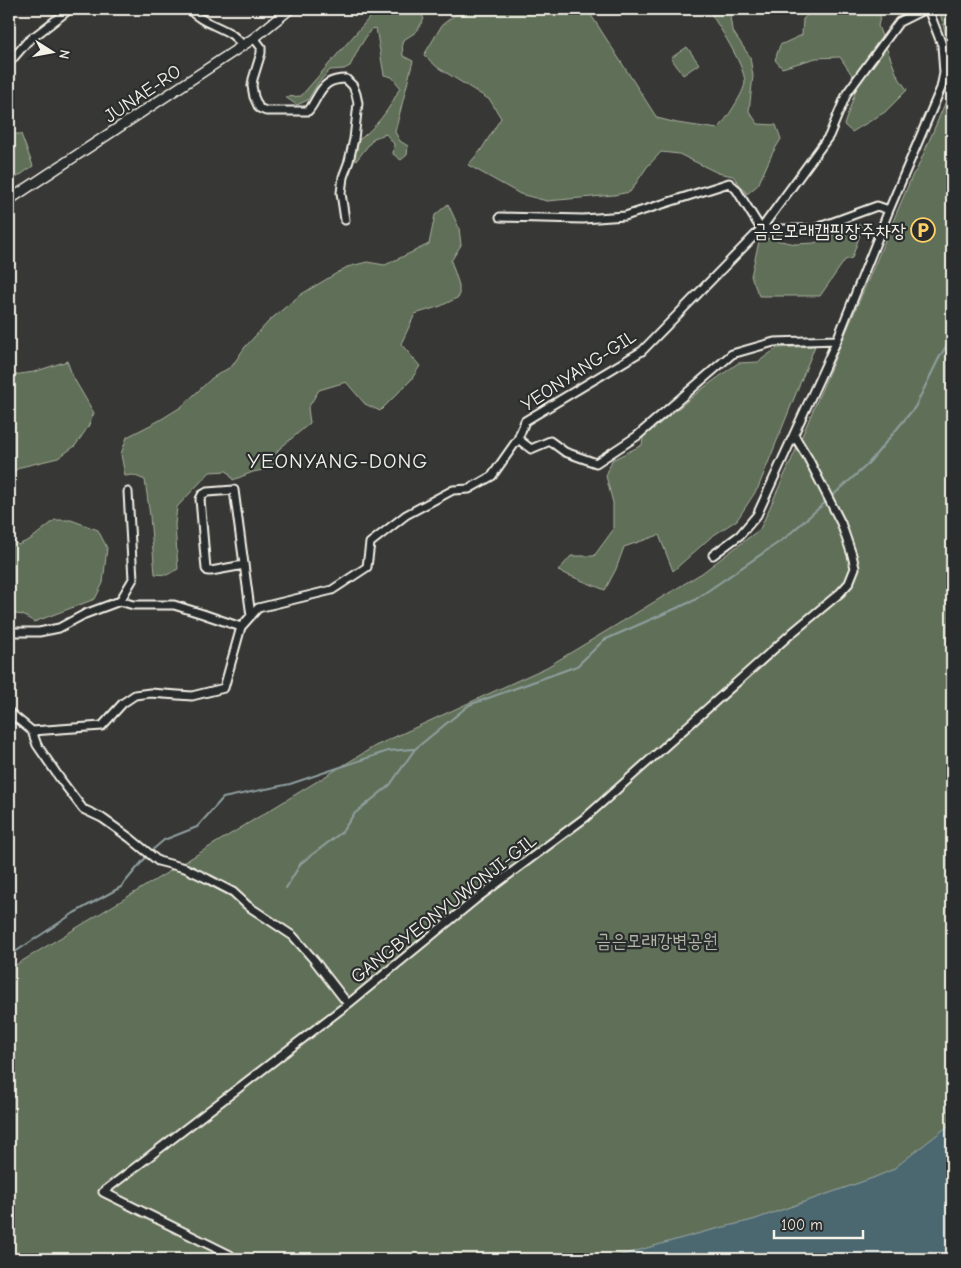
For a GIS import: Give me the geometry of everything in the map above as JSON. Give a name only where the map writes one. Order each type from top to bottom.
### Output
[{"type":"main road","name":"JUNAE-RO","points":[[9,200],[254,38],[290,9]]},
{"type":"street","points":[[189,9],[207,23],[232,34],[243,45]]},
{"type":"street","points":[[713,555],[740,535],[757,515],[837,340],[889,210],[941,88],[944,73],[942,45],[926,9]]},
{"type":"street","name":"YEONYANG-GIL","points":[[32,731],[102,726],[123,703],[136,695],[150,693],[192,696],[224,688],[241,627],[258,608],[332,590],[367,567],[370,543],[406,515],[453,490],[469,489],[492,476],[518,439],[525,422],[642,351],[761,229],[829,136],[847,94],[899,22],[926,9]]},
{"type":"street","points":[[9,63],[27,42],[66,10]]},
{"type":"street","points":[[254,38],[260,47],[261,53],[252,86],[259,108],[266,111],[308,111],[331,80],[346,79],[353,86],[358,103],[354,140],[343,177],[341,193],[345,220]]},
{"type":"street","points":[[500,217],[583,219],[625,216],[729,183],[736,189],[761,229],[814,229],[877,206],[889,210]]},
{"type":"street","points":[[518,439],[531,449],[550,441],[565,452],[596,463],[637,436],[732,354],[774,342],[837,340]]},
{"type":"street","name":"GANGBYEONYUWONJI-GIL","points":[[230,1255],[103,1192],[348,1004],[476,899],[586,817],[793,632],[840,593],[849,583],[855,568],[852,555],[841,523],[808,458],[794,435]]},
{"type":"street","points":[[244,565],[211,571],[206,569],[200,499],[207,492],[234,490],[251,616]]},
{"type":"street","points":[[120,601],[133,579],[128,492]]},
{"type":"street","points":[[10,632],[39,632],[59,628],[85,614],[120,601],[133,605],[174,606],[241,627]]},
{"type":"street","points":[[9,712],[32,731],[37,745],[83,809],[102,818],[158,861],[185,868],[233,892],[248,906],[293,936],[348,1004]]},
{"type":"green space","points":[[377,9],[419,9],[424,19],[416,32],[402,41],[403,56],[413,61],[395,132],[400,141],[408,146],[407,155],[401,160],[393,154],[394,144],[386,134],[374,138],[356,161],[353,156],[356,142],[382,118],[400,87],[392,77],[384,75],[376,28],[371,29],[350,66],[344,69],[330,70],[318,83],[308,100],[297,105],[285,97],[301,96]]},
{"type":"green space","points":[[462,9],[586,9],[657,118],[718,129],[730,113],[745,82],[744,74],[735,55],[708,9],[729,9],[732,30],[750,57],[753,76],[749,111],[758,124],[776,125],[781,139],[758,185],[747,194],[733,176],[718,173],[679,154],[661,152],[647,167],[630,192],[547,201],[520,194],[468,165],[481,150],[501,118],[490,100],[437,67],[424,55],[442,25]]},
{"type":"green space","points":[[815,9],[882,9],[878,26],[897,75],[907,90],[885,112],[852,132],[844,125],[858,84],[840,57],[816,58],[782,68],[775,60],[780,45],[802,35],[803,19]]},
{"type":"green space","points":[[939,9],[952,9],[952,59]]},
{"type":"green space","points":[[687,47],[699,64],[683,75],[671,58]]},
{"type":"green space","name":"금은모래강변공원","points":[[952,87],[952,1123],[892,1170],[873,1178],[753,1220],[608,1259],[9,1259],[9,969],[375,746],[547,667],[702,573],[760,529],[799,443]]},
{"type":"green space","points":[[9,134],[21,134],[33,166],[9,183]]},
{"type":"green space","points":[[448,204],[459,228],[461,245],[451,261],[459,285],[459,297],[441,306],[415,314],[401,344],[420,366],[411,380],[380,411],[365,404],[346,382],[319,390],[308,408],[310,423],[278,450],[273,468],[253,472],[233,480],[227,471],[210,472],[177,507],[175,525],[178,569],[167,575],[155,574],[145,480],[133,475],[125,476],[121,454],[127,437],[181,407],[212,378],[232,366],[245,347],[270,320],[300,295],[347,267],[367,262],[385,265],[429,244],[435,215]]},
{"type":"green space","points":[[864,223],[852,258],[845,260],[820,296],[759,296],[751,276],[760,237],[796,244],[814,243]]},
{"type":"green space","points":[[815,346],[758,488],[737,520],[711,537],[673,571],[659,535],[624,547],[616,569],[605,590],[558,571],[571,556],[594,556],[613,530],[613,503],[606,476],[612,460],[642,445],[643,437],[702,389],[738,363],[758,362],[777,348]]},
{"type":"green space","points":[[67,361],[73,377],[94,413],[88,427],[75,446],[58,458],[21,467],[9,474],[9,372],[13,375],[34,372]]},
{"type":"green space","points":[[55,520],[71,520],[98,530],[107,548],[103,583],[95,599],[34,622],[23,615],[9,613],[9,536],[18,545],[31,539]]},
{"type":"water","points":[[952,1123],[952,1259],[608,1259],[753,1220],[873,1178],[892,1170]]},
{"type":"waterway","points":[[831,497],[867,465],[915,407],[940,356],[952,337]]},
{"type":"waterway","points":[[286,888],[301,863],[342,832],[354,814],[390,785],[415,749],[469,705],[577,666],[604,640],[693,601],[785,538],[828,500]]},
{"type":"waterway","points":[[150,852],[164,840],[197,827],[223,798],[290,784],[388,751],[414,749]]},
{"type":"waterway","points":[[9,956],[74,913],[121,887],[147,856]]},
{"type":"place","name":"금은모래캠핑장주차장","points":[[923,230]]},
{"type":"district","name":"YEONYANG-DONG","points":[[338,461]]}]
